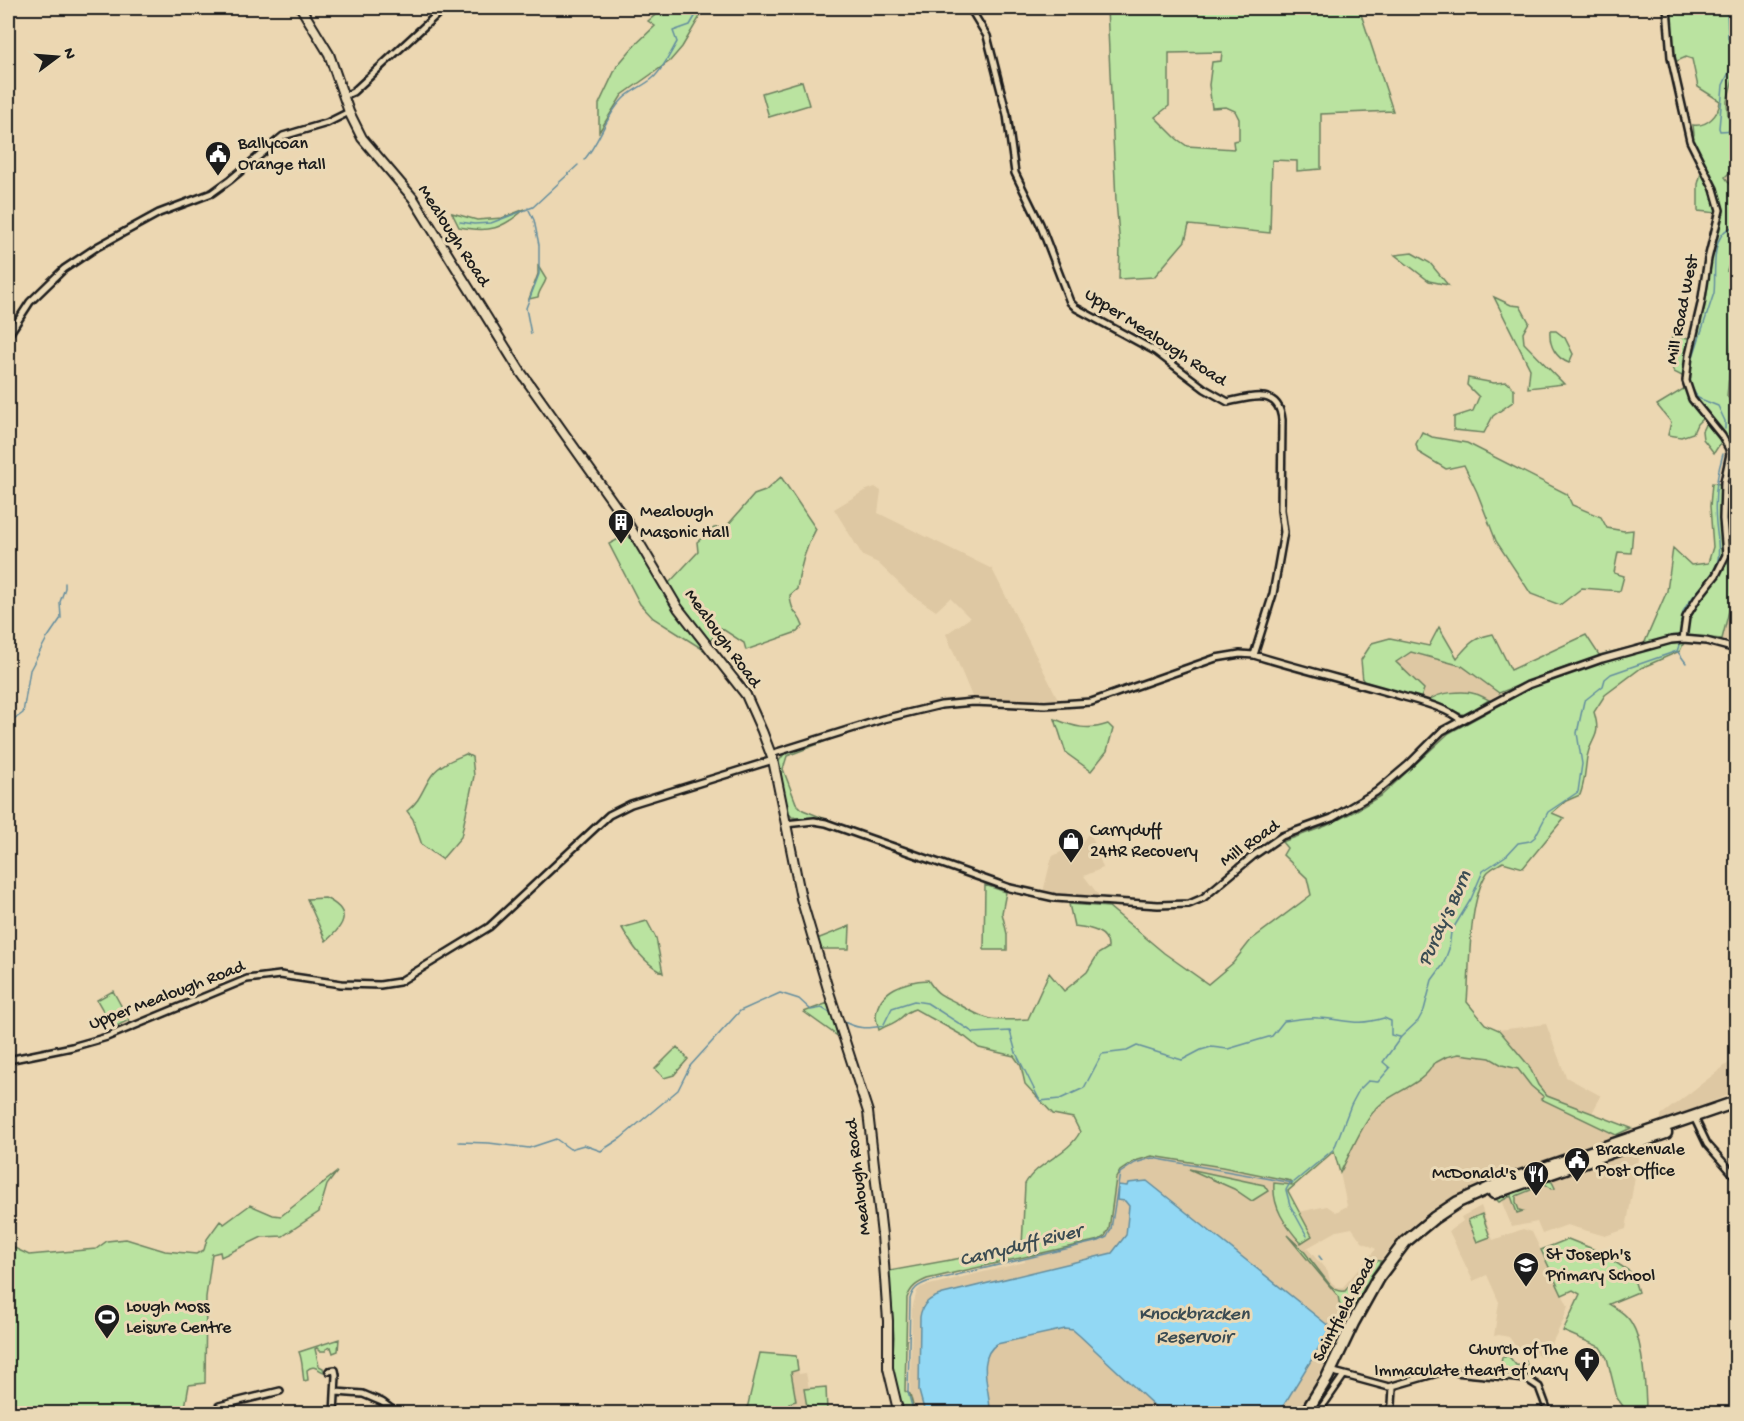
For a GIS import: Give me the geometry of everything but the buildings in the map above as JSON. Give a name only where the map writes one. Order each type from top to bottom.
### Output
[{"type":"highway","name":"Saintfield Road","points":[[1305,1413],[1321,1389],[1367,1296],[1388,1263],[1418,1231],[1469,1196],[1559,1162],[1737,1101]]},
{"type":"highway","name":"Saintfield Road","points":[[1451,1208],[1688,1125],[1695,1117]]},
{"type":"highway","points":[[1559,1162],[1575,1161],[1627,1143],[1630,1146]]},
{"type":"street","name":"Mealough Road","points":[[301,8],[329,54],[349,112],[363,138],[412,198],[520,371],[627,522],[678,608],[741,688],[754,712],[772,757],[801,898],[871,1130],[888,1322],[888,1368],[890,1385],[899,1413]]},
{"type":"street","points":[[344,96],[353,92],[444,8]]},
{"type":"street","name":"Upper Mealough Road","points":[[970,8],[987,36],[1007,115],[1015,173],[1040,224],[1070,302],[1076,308],[1155,351],[1205,389],[1228,402],[1263,396],[1273,400],[1279,408],[1282,420],[1281,510],[1284,532],[1273,594],[1254,655]]},
{"type":"street","name":"Mill Road West","points":[[1667,8],[1671,57],[1690,141],[1714,189],[1720,210],[1708,259],[1686,381],[1692,399],[1722,436],[1730,454],[1724,482],[1723,519],[1726,555],[1716,576],[1686,617],[1683,639]]},
{"type":"street","points":[[8,336],[30,302],[64,269],[97,247],[159,213],[212,193],[283,136],[327,123],[349,112]]},
{"type":"street","name":"Mill Road","points":[[785,824],[814,821],[826,823],[1035,895],[1136,903],[1189,904],[1203,898],[1252,856],[1282,836],[1332,818],[1376,792],[1408,765],[1442,731],[1508,694],[1553,675],[1671,640],[1683,639],[1713,643],[1737,649]]},
{"type":"street","name":"Upper Mealough Road","points":[[8,1060],[72,1047],[106,1037],[237,983],[262,976],[280,975],[359,985],[399,982],[489,927],[609,814],[631,804],[883,719],[941,705],[973,702],[1045,705],[1091,702],[1216,658],[1240,654],[1254,655],[1422,703],[1450,713],[1461,720]]},
{"type":"street","points":[[1695,1117],[1707,1144],[1737,1177]]},
{"type":"street","points":[[329,1371],[335,1370],[334,1413]]},
{"type":"street","points":[[1330,1371],[1384,1387],[1393,1387],[1444,1371],[1527,1379],[1539,1388],[1549,1413]]},
{"type":"street","name":"Saintfield Road","points":[[1317,1413],[1344,1375]]},
{"type":"street","points":[[1387,1413],[1392,1406],[1393,1387]]},
{"type":"street","points":[[213,1413],[219,1406],[280,1392]]},
{"type":"street","points":[[336,1392],[363,1394],[382,1402],[398,1413]]},
{"type":"shaded area","points":[[1736,307],[1736,407],[1727,396]]},
{"type":"shaded area","points":[[875,487],[881,491],[878,513],[992,569],[1059,701],[973,699],[946,634],[970,618],[950,598],[936,611],[909,593],[878,563],[863,556],[834,509]]},
{"type":"shaded area","points":[[1736,574],[1736,643],[1722,639]]},
{"type":"shaded area","points":[[1410,652],[1462,666],[1499,693],[1489,700],[1474,692],[1432,697],[1429,701],[1421,698],[1395,662]]},
{"type":"shaded area","points":[[1090,831],[1103,868],[1084,876],[1100,897],[1043,892],[1053,856],[1083,841]]},
{"type":"shaded area","points":[[1546,1024],[1566,1077],[1601,1096],[1592,1113],[1547,1096],[1538,1085],[1529,1066],[1499,1030]]},
{"type":"shaded area","points":[[1459,1054],[1490,1058],[1502,1065],[1519,1069],[1531,1086],[1544,1097],[1542,1099],[1616,1135],[1505,1174],[1498,1171],[1495,1179],[1431,1210],[1404,1232],[1385,1254],[1370,1278],[1309,1394],[1295,1413],[915,1413],[910,1394],[912,1309],[917,1291],[921,1287],[1025,1262],[1029,1197],[1080,1132],[1073,1118],[1108,1057],[1297,1184],[1288,1191],[1299,1212],[1327,1206],[1336,1212],[1347,1206],[1340,1173],[1356,1138],[1380,1104],[1424,1075],[1433,1064],[1446,1057]],"holes":[[[1352,1228],[1362,1242],[1376,1249],[1343,1287],[1337,1287],[1330,1281],[1328,1272],[1307,1248],[1337,1231]]]},
{"type":"shaded area","points":[[1730,1062],[1736,1074],[1736,1092],[1661,1122],[1661,1115]]},
{"type":"shaded area","points":[[1640,1147],[1626,1229],[1605,1236],[1567,1225],[1542,1234],[1537,1222],[1512,1227],[1500,1198]]},
{"type":"shaded area","name":"St Joseph's Primary School","points":[[1481,1206],[1493,1240],[1523,1229],[1532,1232],[1568,1306],[1545,1357],[1535,1352],[1530,1354],[1516,1347],[1509,1337],[1494,1336],[1499,1302],[1487,1275],[1473,1281],[1449,1231],[1463,1221],[1461,1217]]},
{"type":"shaded area","points":[[798,1370],[799,1374],[806,1373],[809,1388],[804,1389],[808,1413],[803,1411],[791,1413],[789,1402],[796,1401],[790,1372]]},
{"type":"green space","points":[[664,8],[705,8],[682,47],[670,61],[622,95],[599,132],[599,104],[617,66],[655,26],[648,21]]},
{"type":"green space","points":[[1107,8],[1359,8],[1393,111],[1321,114],[1321,169],[1297,171],[1297,161],[1272,160],[1270,233],[1189,225],[1185,241],[1154,277],[1119,279],[1120,246]],"holes":[[[1222,52],[1221,61],[1212,62],[1209,85],[1212,108],[1226,107],[1235,111],[1239,119],[1239,140],[1233,141],[1234,149],[1187,146],[1155,117],[1169,106],[1169,53]]]},
{"type":"green space","points":[[1669,8],[1732,8],[1736,13],[1736,68],[1727,101],[1728,117],[1736,121],[1736,166],[1725,177],[1736,192],[1736,245],[1727,271],[1736,268],[1736,307],[1727,396],[1736,407],[1736,574],[1733,595],[1722,639],[1687,636],[1680,651],[1641,668],[1605,695],[1594,712],[1596,733],[1587,757],[1580,795],[1566,801],[1552,813],[1564,818],[1523,868],[1503,862],[1487,873],[1476,900],[1473,917],[1467,1002],[1485,1024],[1499,1030],[1529,1066],[1538,1085],[1547,1096],[1631,1128],[1616,1135],[1541,1099],[1544,1097],[1531,1086],[1518,1069],[1502,1065],[1490,1058],[1459,1054],[1446,1057],[1433,1064],[1424,1076],[1375,1110],[1340,1173],[1334,1151],[1288,1191],[1312,1236],[1301,1243],[1285,1222],[1275,1200],[1274,1183],[1292,1185],[1291,1181],[1152,1156],[1135,1161],[1120,1171],[1116,1178],[1109,1229],[1099,1240],[927,1279],[912,1288],[907,1298],[905,1391],[910,1394],[915,1413],[903,1413],[892,1369],[894,1337],[889,1271],[1022,1247],[1025,1184],[1037,1169],[1068,1147],[1080,1132],[1073,1118],[1053,1114],[1025,1084],[1021,1066],[1014,1056],[979,1048],[965,1037],[915,1009],[879,1030],[876,1016],[882,999],[894,988],[911,982],[928,980],[940,994],[976,1014],[998,1020],[1028,1019],[1049,973],[1064,991],[1087,972],[1098,954],[1108,948],[1105,937],[1097,931],[1074,926],[1069,904],[1109,907],[1164,953],[1208,984],[1233,963],[1251,940],[1311,895],[1307,878],[1283,855],[1287,848],[1282,842],[1326,826],[1355,811],[1382,795],[1449,733],[1531,688],[1575,671],[1569,666],[1499,693],[1462,666],[1411,652],[1396,662],[1424,689],[1421,698],[1429,701],[1444,694],[1465,692],[1478,694],[1489,700],[1465,715],[1363,681],[1361,660],[1372,643],[1390,638],[1429,646],[1439,627],[1457,658],[1472,642],[1493,634],[1511,670],[1586,635],[1599,655],[1644,644],[1667,591],[1673,548],[1691,565],[1708,563],[1713,547],[1710,506],[1712,483],[1721,484],[1720,518],[1724,553],[1720,563],[1726,563],[1724,492],[1729,444],[1698,406],[1686,379],[1697,334],[1710,261],[1723,211],[1717,191],[1692,142],[1693,125],[1703,124],[1711,119],[1720,101],[1698,87],[1692,59],[1686,57],[1675,62]]},
{"type":"green space","points":[[802,81],[809,105],[769,117],[762,93]]},
{"type":"green space","points":[[1701,173],[1709,187],[1717,213],[1698,211],[1698,184]]},
{"type":"green space","points":[[525,209],[502,225],[479,230],[459,227],[452,213],[477,220],[502,218]]},
{"type":"green space","points":[[1412,253],[1430,263],[1448,285],[1429,281],[1395,255]]},
{"type":"green space","points":[[538,266],[546,279],[538,297],[529,299],[538,274]]},
{"type":"green space","points":[[1494,297],[1511,305],[1520,306],[1529,322],[1523,333],[1524,343],[1564,384],[1528,388],[1530,369]]},
{"type":"green space","points":[[1550,331],[1556,331],[1565,338],[1573,354],[1569,363],[1554,351]]},
{"type":"green space","points":[[1672,337],[1692,338],[1682,376],[1674,372],[1668,358]]},
{"type":"green space","points":[[1468,378],[1494,383],[1507,382],[1514,389],[1514,401],[1493,416],[1484,433],[1454,430],[1454,417],[1473,411],[1479,397],[1467,385]]},
{"type":"green space","points":[[1685,388],[1690,401],[1703,418],[1693,433],[1681,437],[1668,435],[1671,422],[1657,405]]},
{"type":"green space","points":[[1706,423],[1721,442],[1714,453],[1703,439],[1702,431]]},
{"type":"green space","points":[[1422,432],[1432,437],[1467,443],[1567,494],[1572,505],[1601,517],[1607,528],[1633,530],[1631,553],[1618,552],[1614,573],[1624,576],[1620,591],[1582,588],[1560,605],[1531,594],[1496,541],[1464,465],[1446,469],[1418,452],[1416,444]]},
{"type":"green space","points":[[781,477],[816,529],[804,558],[797,589],[790,595],[793,609],[803,626],[797,632],[746,650],[744,643],[721,628],[709,642],[692,623],[668,584],[698,552],[697,542],[714,528],[726,527],[754,495],[765,491]]},
{"type":"green space","points":[[630,533],[683,622],[704,650],[653,618],[640,604],[609,544]]},
{"type":"green space","points":[[1055,719],[1081,727],[1108,724],[1113,729],[1107,751],[1091,771],[1066,753]]},
{"type":"green space","points":[[839,736],[787,756],[783,769],[796,803],[803,810],[828,820],[792,817],[787,812],[779,761],[784,754]]},
{"type":"green space","points":[[466,754],[472,757],[474,776],[461,837],[442,859],[422,845],[413,819],[407,811],[419,798],[435,771]]},
{"type":"green space","points":[[985,885],[1006,892],[1002,913],[1007,934],[1007,950],[984,950]]},
{"type":"green space","points":[[325,898],[339,908],[343,918],[338,929],[326,941],[307,899]]},
{"type":"green space","points":[[647,921],[656,938],[663,973],[639,954],[622,928]]},
{"type":"green space","points":[[850,926],[849,949],[820,949],[817,939]]},
{"type":"green space","points":[[113,991],[129,1020],[113,1028],[97,1000]]},
{"type":"green space","points":[[828,1003],[839,1037],[804,1012]]},
{"type":"green space","points":[[677,1047],[688,1059],[674,1075],[664,1078],[655,1069]]},
{"type":"green space","points":[[1189,1169],[1264,1185],[1268,1191],[1252,1201],[1234,1189]]},
{"type":"green space","name":"Lough Moss Leisure Centre","points":[[337,1172],[327,1185],[319,1212],[283,1236],[262,1237],[221,1257],[220,1252],[212,1254],[206,1297],[205,1383],[189,1385],[184,1413],[8,1413],[8,1245],[29,1255],[96,1249],[107,1241],[126,1239],[165,1251],[196,1254],[204,1250],[207,1239],[220,1221],[224,1224],[250,1205],[281,1216]]},
{"type":"green space","points":[[1549,1181],[1555,1188],[1552,1189],[1545,1184],[1516,1196],[1519,1210],[1523,1211],[1517,1213],[1511,1196],[1499,1202],[1495,1198]]},
{"type":"green space","points":[[1482,1214],[1490,1237],[1477,1242],[1468,1220]]},
{"type":"green space","points":[[1287,1235],[1303,1250],[1330,1285],[1338,1291],[1345,1291],[1373,1260],[1381,1261],[1344,1326],[1338,1296]]},
{"type":"green space","points":[[1568,1239],[1598,1251],[1632,1273],[1638,1292],[1609,1304],[1626,1316],[1636,1334],[1643,1368],[1646,1413],[1628,1413],[1617,1398],[1607,1358],[1600,1347],[1563,1331],[1580,1294],[1573,1290],[1562,1295],[1541,1250]]},
{"type":"green space","points":[[339,1339],[338,1351],[333,1353],[331,1347],[326,1351],[315,1349],[319,1366],[324,1372],[314,1367],[310,1368],[307,1370],[308,1380],[304,1381],[299,1352]]},
{"type":"green space","points":[[760,1353],[796,1356],[798,1370],[791,1372],[796,1401],[789,1403],[791,1413],[746,1413]]},
{"type":"green space","points":[[1506,1353],[1516,1365],[1523,1366],[1526,1361],[1525,1373],[1500,1372],[1502,1357],[1505,1357]]},
{"type":"green space","points":[[826,1387],[827,1411],[808,1413],[804,1389]]},
{"type":"water","name":"Knockbracken Reservoir","points":[[1147,1181],[1330,1327],[1279,1413],[1162,1413],[1080,1336],[1073,1330],[1065,1329],[997,1344],[990,1350],[985,1366],[990,1413],[925,1413],[919,1391],[920,1317],[927,1302],[943,1294],[1112,1253],[1126,1235],[1129,1206],[1125,1201],[1117,1200],[1118,1185],[1127,1186],[1128,1183]]},
{"type":"waterway","points":[[584,160],[616,107],[629,94],[653,78],[663,66],[677,42],[673,31],[690,25],[700,8]]},
{"type":"waterway","name":"Purdy's Burn","points":[[1727,8],[1728,37],[1732,51],[1731,68],[1723,85],[1719,128],[1720,131],[1736,130]]},
{"type":"waterway","points":[[460,222],[491,223],[533,207],[578,165]]},
{"type":"waterway","points":[[528,208],[534,220],[539,245],[539,274],[526,308],[531,334]]},
{"type":"waterway","name":"Purdy's Burn","points":[[1691,363],[1714,293],[1717,245],[1724,232],[1736,225]]},
{"type":"waterway","name":"Purdy's Burn","points":[[1690,385],[1698,398],[1718,406],[1725,421],[1725,429]]},
{"type":"waterway","name":"Purdy's Burn","points":[[914,1414],[908,1392],[910,1299],[918,1286],[1099,1241],[1107,1237],[1111,1229],[1120,1173],[1135,1163],[1152,1158],[1293,1183],[1334,1149],[1359,1090],[1368,1081],[1378,1082],[1390,1068],[1383,1062],[1401,1037],[1418,1021],[1424,1010],[1432,980],[1443,965],[1449,949],[1451,932],[1471,899],[1483,871],[1507,855],[1518,843],[1530,841],[1535,837],[1548,812],[1578,792],[1582,764],[1577,733],[1584,701],[1603,686],[1605,679],[1611,674],[1677,651],[1684,610],[1712,574],[1718,560],[1715,497],[1723,454]]},
{"type":"waterway","points":[[8,724],[23,713],[30,670],[61,618],[60,602],[65,583]]},
{"type":"waterway","points":[[1678,652],[1686,663]]},
{"type":"waterway","points":[[459,1142],[529,1148],[556,1139],[570,1149],[584,1145],[601,1151],[621,1138],[678,1090],[690,1066],[740,1011],[780,993],[799,999],[811,1010],[822,1008],[832,1014]]},
{"type":"waterway","points":[[841,1020],[861,1028],[883,1026],[892,1008],[914,1001],[927,1003],[974,1033],[1010,1031],[1016,1053],[1040,1101],[1060,1099],[1084,1088],[1102,1054],[1127,1051],[1137,1046],[1182,1060],[1211,1047],[1228,1049],[1272,1036],[1284,1021],[1310,1018],[1357,1022],[1384,1018],[1391,1021],[1391,1035],[1400,1037]]},
{"type":"waterway","points":[[1290,1183],[1286,1190],[1290,1205],[1307,1236]]},
{"type":"waterway","points":[[1319,1256],[1322,1260]]},
{"type":"place","name":"Ballycoan Orange Hall","points":[[218,177]]},
{"type":"place","name":"Mealough Masonic Hall","points":[[621,545]]},
{"type":"place","name":"Carryduff 24HR Recovery","points":[[1071,864]]},
{"type":"place","name":"Brackenvale Post Office","points":[[1577,1183]]},
{"type":"place","name":"McDonald's","points":[[1536,1197]]},
{"type":"place","name":"St Joseph's Primary School","points":[[1526,1288]]},
{"type":"place","name":"Lough Moss Leisure Centre","points":[[107,1340]]},
{"type":"place","name":"Church of The Immaculate Heart of Mary","points":[[1587,1383]]},
{"type":"water label","name":"Carryduff River","points":[[1021,1247]]}]
